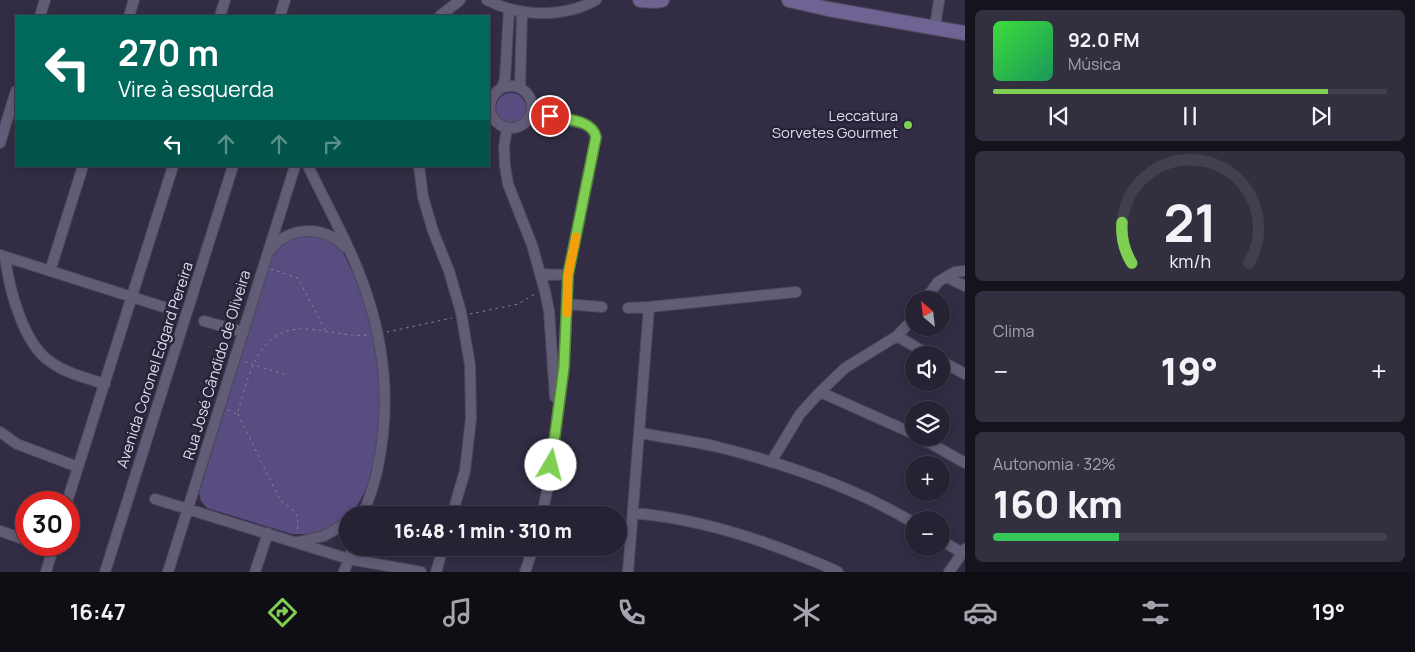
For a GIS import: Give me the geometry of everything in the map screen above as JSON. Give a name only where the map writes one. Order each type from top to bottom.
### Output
[{"type":"main road","points":[[640,0],[649,2],[662,0]]},
{"type":"main road","points":[[789,0],[828,9],[965,33]]},
{"type":"street","points":[[40,15],[45,0]]},
{"type":"street","points":[[129,15],[134,0]]},
{"type":"street","points":[[220,15],[225,0]]},
{"type":"street","points":[[280,15],[285,0]]},
{"type":"street","points":[[441,15],[452,3],[460,0]]},
{"type":"street","points":[[487,0],[509,9],[540,13],[576,8],[596,0]]},
{"type":"street","points":[[935,27],[939,0]]},
{"type":"street","points":[[502,88],[520,88],[529,96],[532,101],[532,113],[525,124],[514,128],[502,126],[493,118],[490,108],[493,96],[502,88],[505,79],[509,9]]},
{"type":"street","points":[[520,88],[522,12]]},
{"type":"street","points":[[507,45],[520,45]]},
{"type":"street","points":[[506,68],[520,69]]},
{"type":"street","points":[[0,143],[15,94]]},
{"type":"street","points":[[532,113],[585,124],[593,130],[596,140],[568,275],[564,367],[556,433],[544,506]]},
{"type":"street","points":[[507,128],[504,147],[508,184],[532,245],[549,311],[556,433]]},
{"type":"street","points":[[50,271],[82,167]]},
{"type":"street","points":[[70,491],[173,167]]},
{"type":"street","name":"Avenida Coronel Edgard Pereira","points":[[104,572],[234,167]]},
{"type":"street","name":"Rua José Cândido de Oliveira","points":[[168,572],[295,167]]},
{"type":"street","points":[[308,167],[367,293],[378,334],[384,380],[384,426],[377,472],[366,506]]},
{"type":"street","points":[[419,167],[423,197],[433,231],[449,271],[462,312],[470,365],[471,418],[466,462],[454,506]]},
{"type":"street","points":[[267,254],[285,237],[309,231],[317,231],[332,237],[339,241],[350,254]]},
{"type":"street","points":[[3,256],[172,310]]},
{"type":"street","points":[[3,256],[26,332],[38,350],[50,362],[67,372],[105,384]]},
{"type":"street","points":[[931,291],[938,282],[946,277],[955,272],[965,272]]},
{"type":"street","points":[[540,274],[568,275]]},
{"type":"street","points":[[946,277],[965,286]]},
{"type":"street","points":[[628,308],[796,292]]},
{"type":"street","points":[[549,311],[554,321],[559,322],[564,317],[567,304]]},
{"type":"street","points":[[567,304],[602,307]]},
{"type":"street","points":[[628,572],[649,307]]},
{"type":"street","points":[[204,321],[243,332]]},
{"type":"street","points":[[771,462],[800,414],[820,392],[845,368],[896,336],[905,327]]},
{"type":"street","points":[[896,336],[913,346]]},
{"type":"street","points":[[950,366],[965,374]]},
{"type":"street","points":[[820,392],[905,430]]},
{"type":"street","points":[[0,432],[18,444],[78,467]]},
{"type":"street","points":[[640,433],[717,447],[771,462],[849,490],[905,518]]},
{"type":"street","points":[[935,446],[965,463]]},
{"type":"street","points":[[362,506],[368,498]]},
{"type":"street","points":[[155,499],[349,559],[421,572]]},
{"type":"street","points":[[633,513],[648,514],[710,526],[779,547],[838,572]]},
{"type":"street","points":[[296,542],[324,536],[339,527]]},
{"type":"street","points":[[0,531],[15,536]]},
{"type":"street","points":[[255,572],[268,533]]},
{"type":"street","points":[[949,572],[963,551],[950,544]]},
{"type":"street","points":[[46,572],[50,556]]},
{"type":"street","points":[[344,572],[350,556]]},
{"type":"street","points":[[436,572],[441,556]]},
{"type":"street","points":[[525,572],[530,556]]},
{"type":"path","points":[[264,266],[298,278],[326,332]]},
{"type":"path","points":[[237,414],[253,364],[261,350],[273,338],[289,331],[306,329],[344,335],[378,334]]},
{"type":"path","points":[[236,356],[243,361],[288,376]]},
{"type":"path","points":[[222,408],[237,414],[280,500],[293,510],[297,516],[296,542]]},
{"type":"shaded area","points":[[511,93],[522,97],[526,108],[522,119],[511,123],[500,119],[496,108],[500,97]]},
{"type":"shaded area","points":[[303,235],[314,236],[325,239],[343,252],[362,294],[369,318],[375,346],[378,376],[380,408],[378,439],[373,468],[364,494],[356,506],[339,506],[339,522],[321,531],[308,534],[292,534],[207,508],[201,501],[199,493],[272,257],[284,242]]},
{"type":"slow traffic","points":[[567,313],[568,275],[576,237]]},
{"type":"place","name":"Leccatura Sorvetes Gourmet","points":[[908,125]]},
{"type":"route","points":[[550,116],[588,125],[595,132],[596,137],[568,275],[564,367],[551,465]]}]
